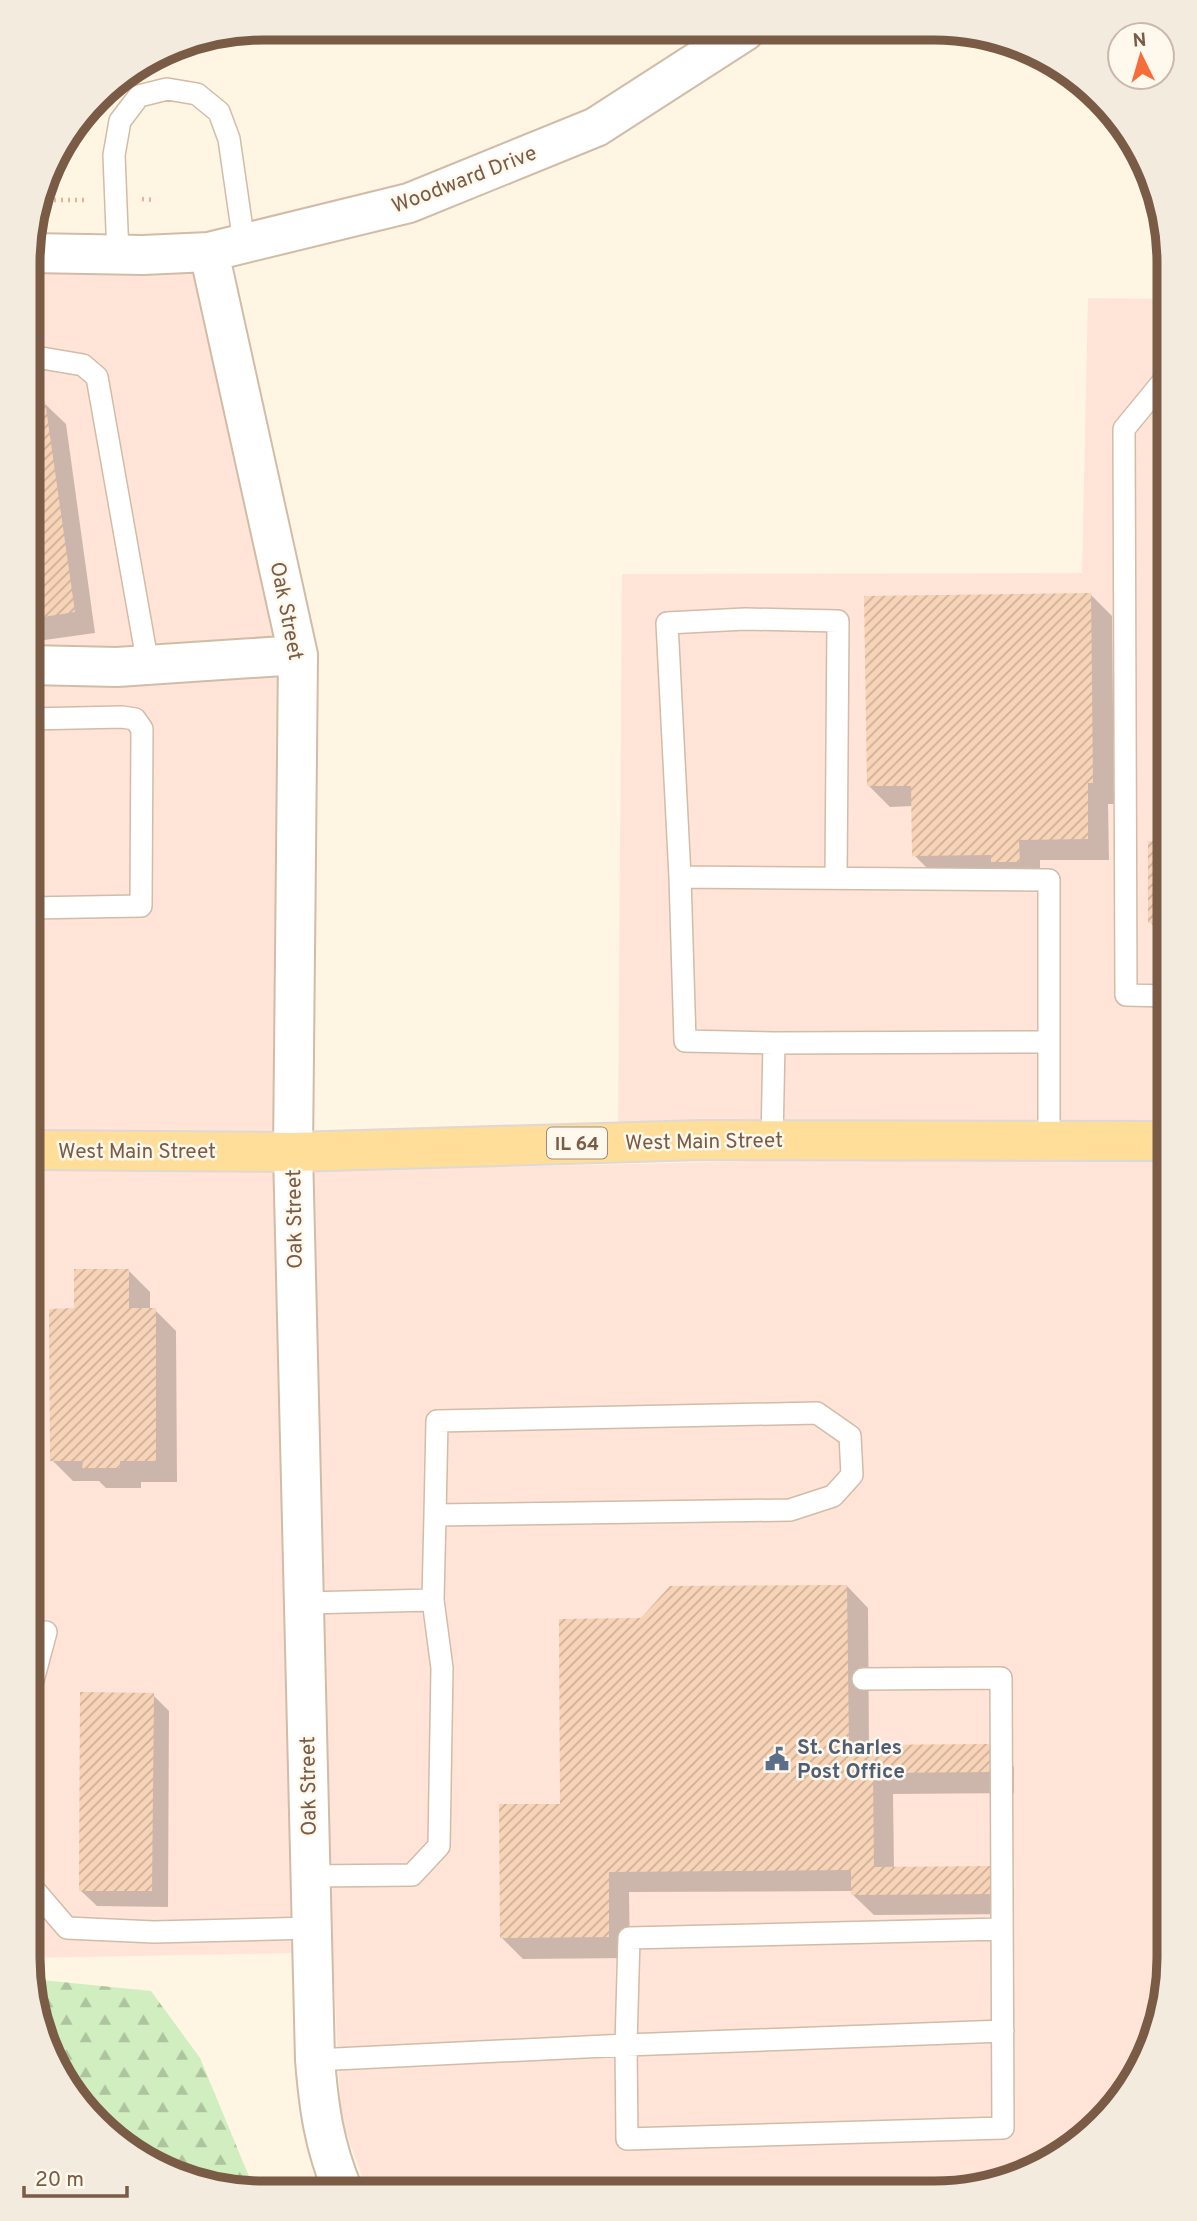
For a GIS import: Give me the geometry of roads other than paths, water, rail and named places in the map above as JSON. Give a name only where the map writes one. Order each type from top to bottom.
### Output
[{"type":"main road","name":"West Main Street","points":[[40,1150],[293,1152],[702,1140],[1156,1141]]},
{"type":"street","name":"Woodward Drive","points":[[41,253],[118,255],[227,248],[409,203],[596,127],[731,40]]},
{"type":"street","name":"Oak Street","points":[[227,248],[298,656],[293,1152],[311,1928],[315,2060],[321,2121],[339,2181]]},
{"type":"street","points":[[40,665],[117,667],[298,656]]},
{"type":"lane","points":[[118,255],[114,155],[120,121],[139,96],[167,89],[197,94],[219,112],[229,139],[227,248]]},
{"type":"lane","points":[[40,358],[83,365],[97,377],[148,665]]},
{"type":"lane","points":[[1157,389],[1124,429],[1126,995],[1157,996]]},
{"type":"lane","points":[[836,878],[838,621],[745,619],[667,623],[685,1041],[1049,1042]]},
{"type":"lane","points":[[40,719],[122,717],[135,719],[142,729],[141,906],[40,908]]},
{"type":"lane","points":[[680,877],[1049,880],[1049,1141]]},
{"type":"lane","points":[[772,1140],[774,1043]]},
{"type":"lane","points":[[310,1876],[412,1875],[439,1846],[442,1668],[433,1600],[437,1421],[817,1413],[850,1436],[852,1475],[833,1496],[790,1510],[435,1515]]},
{"type":"lane","points":[[304,1603],[433,1600]]},
{"type":"lane","points":[[40,1654],[46,1632]]},
{"type":"lane","points":[[863,1679],[1001,1678],[1003,2128],[627,2139],[629,1938],[1002,1929]]},
{"type":"lane","points":[[40,1896],[67,1928],[154,1932],[311,1928]]},
{"type":"lane","points":[[315,2060],[1003,2031]]},
{"type":"place","name":"St. Charles Post Office","points":[[777,1759]]}]
